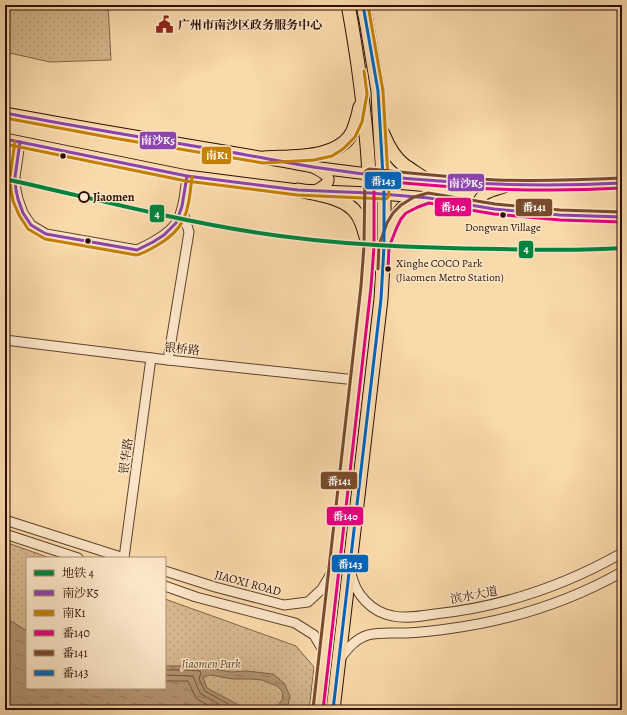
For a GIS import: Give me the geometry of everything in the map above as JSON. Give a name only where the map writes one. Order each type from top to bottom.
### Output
[{"type":"highway","points":[[318,710],[356,380],[369,246],[370,193],[362,93],[352,22],[348,5]]},
{"type":"highway","points":[[332,710],[381,299],[384,246],[384,194],[378,91],[363,5]]},
{"type":"highway","points":[[264,158],[313,155],[330,151],[341,145],[351,134],[357,121],[362,93]]},
{"type":"highway","points":[[364,116],[374,119],[379,114]]},
{"type":"highway","points":[[380,129],[388,146],[396,157],[404,165],[426,180]]},
{"type":"highway","points":[[298,190],[348,204],[356,212],[361,222],[369,246]]},
{"type":"highway","points":[[384,246],[392,225],[403,208],[429,198]]},
{"type":"main road","points":[[5,113],[114,133],[369,174],[487,184],[548,185],[622,183]]},
{"type":"main road","points":[[5,139],[187,176],[298,190],[370,193],[429,198],[478,206],[560,215],[622,217]]},
{"type":"main road","points":[[312,166],[322,171],[328,179],[326,185],[314,191]]},
{"type":"main road","points":[[478,206],[478,201],[483,195],[514,184]]},
{"type":"street","points":[[20,142],[15,177],[18,199],[23,212],[31,225],[46,234],[137,250],[150,244],[168,232],[176,223],[182,209],[187,176]]},
{"type":"street","points":[[168,360],[189,232],[182,209]]},
{"type":"street","name":"银桥路","points":[[5,340],[168,360],[356,380]]},
{"type":"street","name":"银华路","points":[[124,557],[151,358]]},
{"type":"street","points":[[5,520],[121,557]]},
{"type":"street","points":[[5,534],[75,557]]},
{"type":"street","name":"滨水大道","points":[[349,565],[354,585],[365,602],[382,613],[402,617],[467,610],[509,600],[571,579],[622,553]]},
{"type":"street","name":"JIAOXI ROAD","points":[[166,571],[215,587],[284,605],[308,602],[322,589],[334,569]]},
{"type":"street","points":[[338,663],[349,647],[361,638],[368,635],[375,633],[433,631],[470,626],[492,621],[556,602],[622,572]]},
{"type":"street","points":[[166,586],[196,597],[295,623],[314,635],[324,652]]},
{"type":"street","points":[[280,620],[284,618],[287,612],[284,605]]},
{"type":"green space","points":[[5,5],[108,5],[111,60],[50,62],[5,52]]},
{"type":"green space","name":"Jiaomen Park","points":[[5,542],[47,557],[26,557],[26,689],[166,689],[166,599],[296,646],[314,667],[309,710],[5,710]]},
{"type":"water","points":[[5,621],[11,621],[26,630],[26,689],[166,689],[166,666],[186,666],[203,667],[231,672],[247,671],[273,674],[284,683],[290,696],[287,710],[274,710],[283,699],[282,691],[277,686],[262,680],[233,679],[210,675],[203,677],[207,688],[248,710],[5,710]]},
{"type":"metro line","name":"4","points":[[5,179],[191,221],[253,232],[315,240],[438,248],[561,250],[622,248]]},
{"type":"transit line","name":"番143","points":[[333,710],[381,299],[384,246],[384,194],[378,91],[363,5]]},
{"type":"transit line","name":"南K1","points":[[5,144],[186,181],[297,195],[386,199],[389,194],[383,91],[368,5]]},
{"type":"transit line","name":"南K1","points":[[5,118],[263,163],[314,160],[332,156],[343,149],[355,137],[362,122],[367,94],[364,71]]},
{"type":"transit line","name":"南沙K5","points":[[5,113],[313,167],[390,177],[467,183],[545,185],[622,183]]},
{"type":"transit line","name":"南沙K5","points":[[5,139],[187,176],[298,190],[370,193],[429,198],[494,209],[560,215],[622,217]]},
{"type":"transit line","name":"南K1","points":[[15,141],[10,177],[13,201],[19,215],[28,229],[45,239],[136,255],[144,253],[167,239],[180,225],[187,209],[192,177]]},
{"type":"transit line","name":"南沙K5","points":[[20,142],[15,177],[18,199],[23,213],[31,225],[46,234],[137,250],[164,235],[176,223],[182,206],[187,176]]},
{"type":"transit line","name":"番141","points":[[313,709],[361,286],[364,246],[365,172],[369,169],[497,180],[622,178]]},
{"type":"transit line","name":"番140","points":[[323,710],[371,287],[374,246],[374,180],[467,188],[529,190],[622,188]]},
{"type":"transit line","name":"番141","points":[[378,269],[379,245],[387,223],[393,213],[401,205],[414,197],[428,193],[495,204],[560,210],[622,212]]},
{"type":"transit line","name":"番140","points":[[388,269],[389,247],[401,219],[406,213],[429,203],[494,214],[560,220],[622,222]]},
{"type":"place","name":"广州市南沙区政务服务中心","points":[[165,25]]},
{"type":"place","name":"Jiaomen","points":[[84,197]]},
{"type":"place","name":"Dongwan Village","points":[[503,215]]},
{"type":"place","name":"Xinghe COCO Park (Jiaomen Metro Station)","points":[[388,269]]}]
